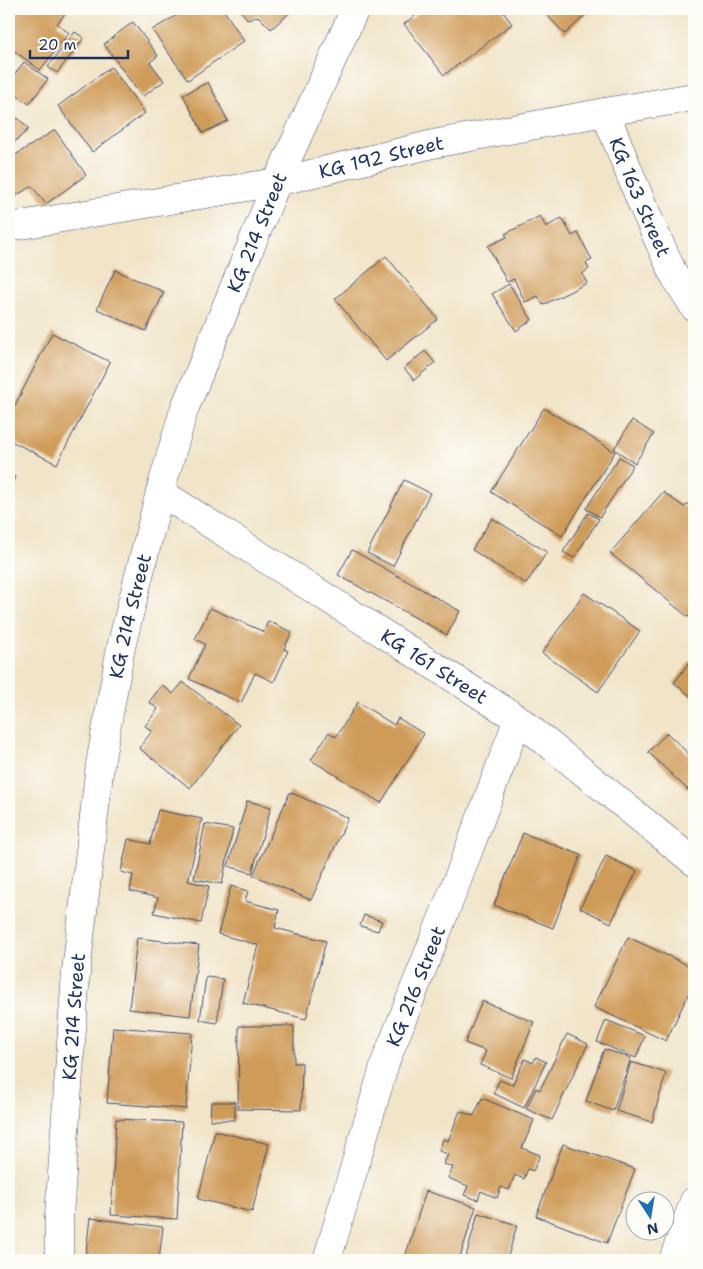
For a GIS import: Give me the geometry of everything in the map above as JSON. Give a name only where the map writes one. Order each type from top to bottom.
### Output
[{"type":"street","name":"KG 214 Street","points":[[59,1260],[59,1216],[76,972],[100,764],[122,647],[160,492],[184,410],[277,182],[355,9]]},
{"type":"street","name":"KG 192 Street","points":[[9,227],[277,182],[433,144],[694,97]]},
{"type":"street","name":"KG 163 Street","points":[[604,112],[674,275],[694,307]]},
{"type":"street","name":"KG 161 Street","points":[[160,492],[518,719],[694,862]]},
{"type":"street","name":"KG 216 Street","points":[[327,1260],[386,1060],[454,889],[518,719]]},
{"type":"street","points":[[673,1260],[694,1200]]},
{"type":"building","points":[[9,9],[69,9],[57,24],[69,33],[40,70],[9,47]]},
{"type":"building","points":[[187,9],[223,9],[244,41],[188,80],[152,30]]},
{"type":"building","points":[[239,9],[294,9],[271,29],[258,16],[248,20]]},
{"type":"building","points":[[424,9],[501,9],[512,24],[444,75],[404,24]]},
{"type":"building","points":[[541,9],[592,9],[565,34]]},
{"type":"building","points":[[133,22],[158,56],[150,62],[164,81],[142,97],[104,44]]},
{"type":"building","points":[[75,32],[84,38],[57,73],[48,67]]},
{"type":"building","points":[[24,62],[48,79],[29,104],[9,90],[9,82]]},
{"type":"building","points":[[111,67],[145,113],[92,152],[58,106]]},
{"type":"building","points":[[208,82],[228,121],[203,133],[183,95]]},
{"type":"building","points":[[18,118],[29,129],[9,147],[9,127]]},
{"type":"building","points":[[55,130],[86,175],[46,204],[32,186],[9,200],[9,159]]},
{"type":"building","points":[[540,216],[546,227],[562,218],[572,236],[578,233],[592,260],[586,263],[589,269],[582,274],[587,283],[543,305],[538,296],[525,302],[514,279],[507,282],[488,246],[507,237],[505,234]]},
{"type":"building","points":[[386,256],[438,319],[386,361],[335,299]]},
{"type":"building","points":[[115,270],[164,292],[146,331],[97,309]]},
{"type":"building","points":[[509,284],[532,320],[516,331],[492,294]]},
{"type":"building","points":[[52,333],[110,362],[57,464],[9,440],[9,417]]},
{"type":"building","points":[[425,351],[435,363],[414,380],[404,368]]},
{"type":"building","points":[[544,408],[615,452],[562,536],[491,492]]},
{"type":"building","points":[[632,420],[654,434],[635,463],[614,449]]},
{"type":"building","points":[[619,457],[633,465],[600,517],[586,509]]},
{"type":"building","points":[[9,474],[15,477],[9,492]]},
{"type":"building","points":[[404,480],[430,493],[393,566],[367,553]]},
{"type":"building","points":[[663,492],[684,507],[691,502],[694,504],[694,612],[688,617],[610,553]]},
{"type":"building","points":[[588,513],[599,519],[574,558],[563,552]]},
{"type":"building","points":[[492,518],[547,552],[526,584],[472,550]]},
{"type":"building","points":[[352,550],[460,611],[447,635],[338,575]]},
{"type":"building","points":[[584,593],[640,631],[598,692],[542,653]]},
{"type":"building","points":[[210,608],[264,632],[268,621],[292,632],[284,649],[288,651],[274,682],[255,673],[241,703],[189,679],[205,644],[195,639]]},
{"type":"building","points":[[694,656],[694,699],[674,683]]},
{"type":"building","points":[[183,682],[239,725],[190,788],[139,748],[152,731],[145,726],[158,709],[149,702],[162,685],[173,694]]},
{"type":"building","points":[[358,702],[394,725],[398,718],[424,734],[381,803],[311,760],[329,732],[336,737]]},
{"type":"building","points":[[667,733],[694,759],[694,784],[688,790],[648,752]]},
{"type":"building","points":[[290,792],[348,818],[311,900],[253,875]]},
{"type":"building","points":[[247,801],[271,807],[252,873],[228,866]]},
{"type":"building","points":[[158,810],[202,819],[188,881],[209,886],[201,923],[154,913],[158,898],[130,891],[133,875],[121,872],[128,839],[150,844]]},
{"type":"building","points":[[205,824],[233,829],[222,884],[194,879]]},
{"type":"building","points":[[523,833],[581,855],[553,928],[494,905]]},
{"type":"building","points":[[606,856],[637,871],[611,923],[580,908]]},
{"type":"building","points":[[231,886],[248,891],[245,901],[279,910],[275,928],[326,941],[306,1019],[243,1003],[258,945],[218,934]]},
{"type":"building","points":[[364,915],[382,921],[378,931],[360,926]]},
{"type":"building","points":[[628,937],[694,968],[694,982],[666,1041],[594,1007]]},
{"type":"building","points":[[137,938],[199,945],[190,1016],[129,1009]]},
{"type":"building","points":[[206,977],[223,979],[217,1023],[200,1020]]},
{"type":"building","points":[[482,1001],[534,1022],[511,1078],[480,1065],[486,1051],[465,1043]]},
{"type":"building","points":[[606,1020],[645,1036],[636,1058],[597,1042]]},
{"type":"building","points":[[239,1026],[294,1026],[294,1063],[302,1063],[301,1110],[238,1109]]},
{"type":"building","points":[[113,1027],[192,1033],[186,1109],[107,1103]]},
{"type":"building","points":[[567,1034],[588,1044],[552,1120],[526,1109],[536,1088],[540,1090]]},
{"type":"building","points":[[604,1049],[631,1058],[613,1111],[586,1101]]},
{"type":"building","points":[[536,1057],[546,1062],[524,1108],[493,1093],[500,1080],[512,1085],[525,1059],[533,1063]]},
{"type":"building","points":[[631,1062],[666,1073],[652,1122],[616,1111]]},
{"type":"building","points":[[482,1098],[534,1120],[522,1148],[540,1155],[533,1171],[528,1169],[524,1179],[515,1175],[509,1190],[501,1187],[497,1198],[481,1191],[478,1200],[464,1195],[468,1186],[448,1178],[453,1167],[444,1164],[448,1154],[439,1151],[443,1139],[448,1141],[460,1111],[474,1116]]},
{"type":"building","points":[[211,1102],[235,1102],[235,1120],[210,1120]]},
{"type":"building","points":[[116,1119],[182,1122],[177,1219],[111,1215]]},
{"type":"building","points":[[215,1131],[269,1144],[252,1212],[198,1199]]},
{"type":"building","points":[[563,1144],[635,1169],[607,1243],[536,1216]]},
{"type":"building","points":[[426,1191],[476,1207],[459,1260],[404,1260]]},
{"type":"building","points":[[478,1213],[517,1225],[507,1260],[465,1260]]},
{"type":"building","points":[[90,1218],[163,1227],[159,1260],[85,1260]]}]
